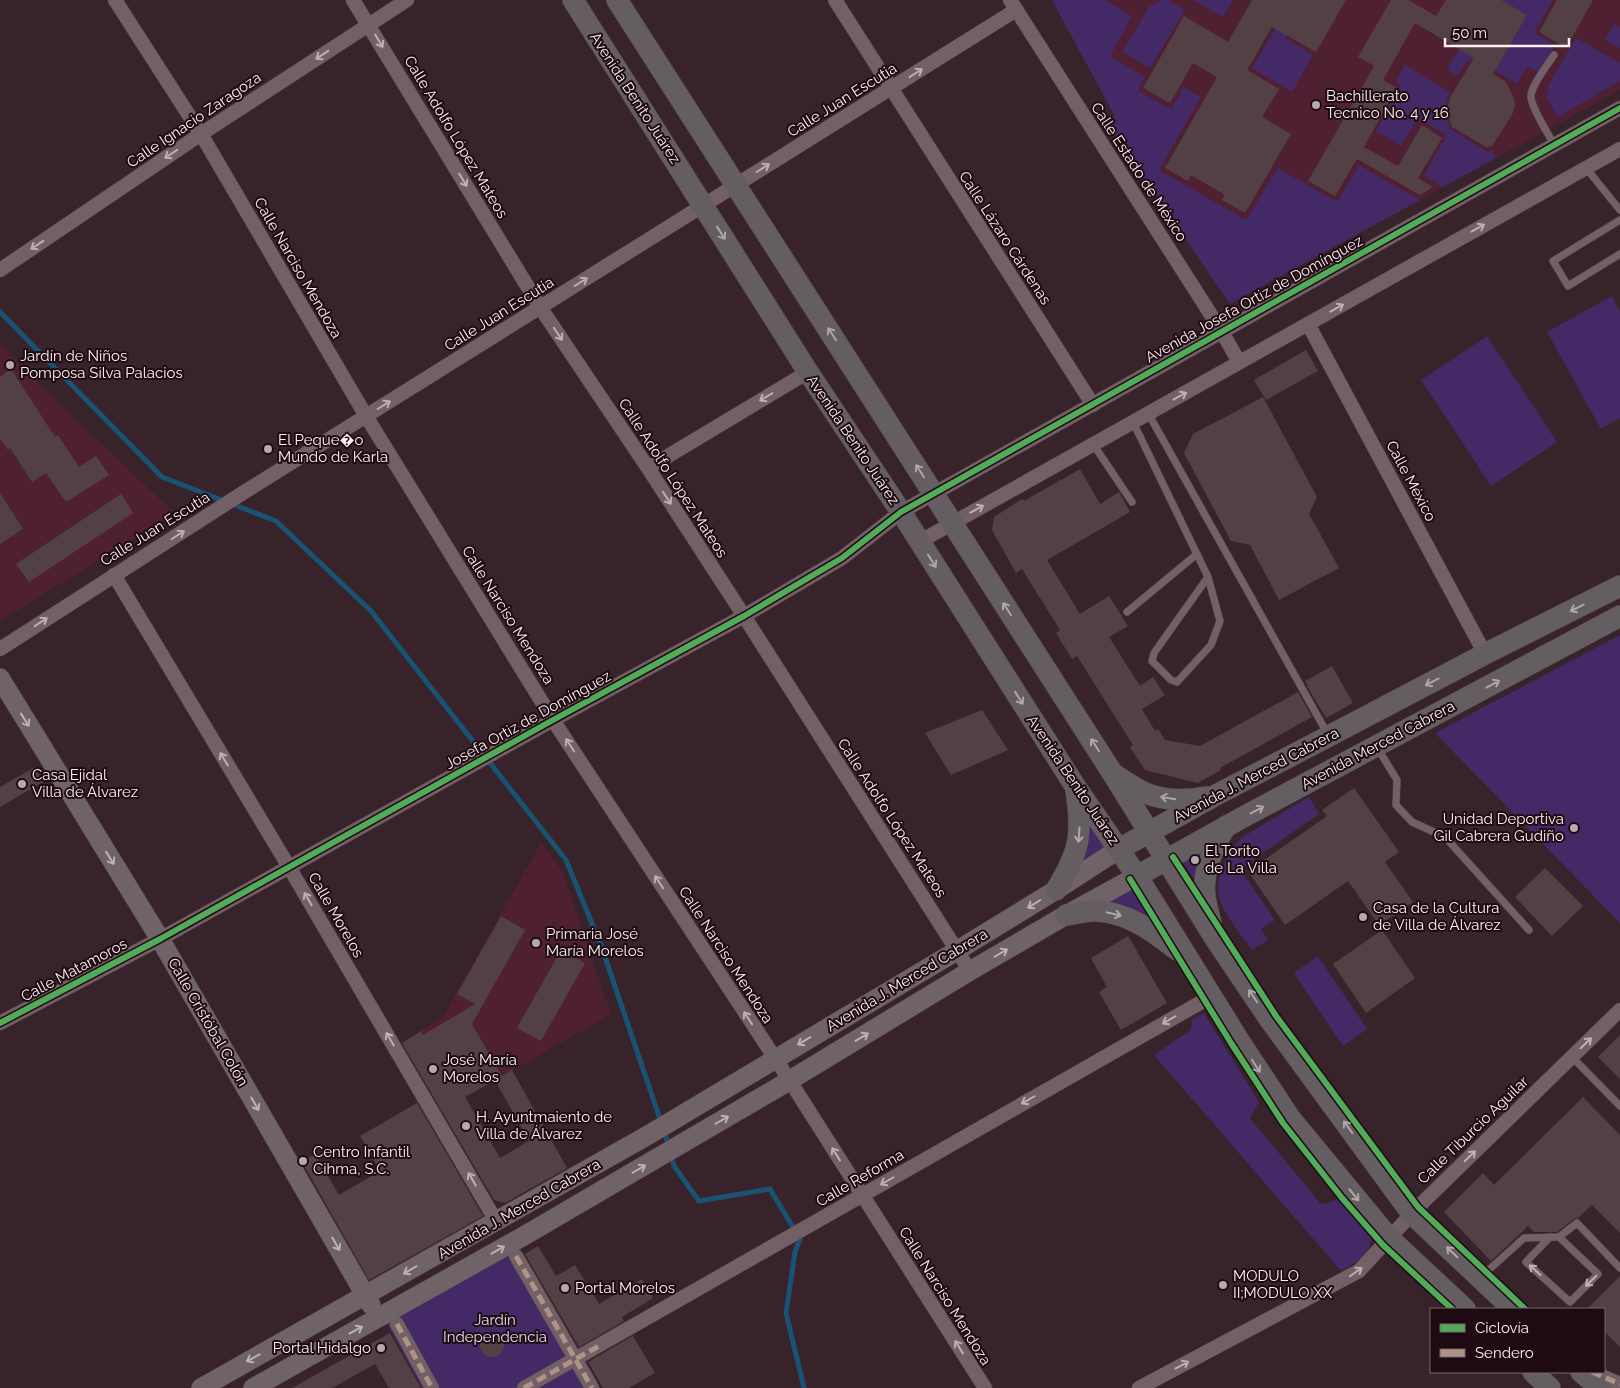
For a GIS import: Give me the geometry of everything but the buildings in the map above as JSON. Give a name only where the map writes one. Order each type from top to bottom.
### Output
[{"type":"main road","name":"Avenida Benito Juárez","points":[[573,0],[808,372],[901,512],[1075,786],[1137,876],[1290,1118],[1389,1238],[1464,1308]]},
{"type":"main road","points":[[617,0],[737,184],[1113,774],[1216,940],[1270,1020],[1412,1214],[1512,1308]]},
{"type":"main road","name":"Avenida J. Merced Cabrera","points":[[201,1388],[660,1128],[958,950],[1119,849],[1328,736],[1620,586]]},
{"type":"main road","points":[[1598,598],[1614,619]]},
{"type":"main road","name":"Avenida Merced Cabrera","points":[[1137,876],[1226,826],[1614,619]]},
{"type":"main road","name":"Calle Cristóbal Colón","points":[[0,678],[160,939],[378,1318]]},
{"type":"main road","points":[[1113,774],[1144,792],[1171,800],[1194,799],[1216,795]]},
{"type":"main road","points":[[1056,890],[1069,869],[1079,842],[1080,822],[1075,786]]},
{"type":"main road","points":[[1216,940],[1205,896],[1206,870],[1216,842],[1226,826]]},
{"type":"main road","name":"Avenida J. Merced Cabrera","points":[[253,1388],[522,1237],[790,1081],[970,971],[1137,876]]},
{"type":"main road","points":[[1066,915],[1093,911],[1125,917],[1151,929],[1190,960]]},
{"type":"main road","points":[[660,1128],[671,1150]]},
{"type":"main road","points":[[1534,1373],[1550,1388]]},
{"type":"main road","points":[[1582,1373],[1600,1388]]},
{"type":"street","name":"Calle Narciso Mendoza","points":[[115,0],[200,134],[366,416],[553,720],[790,1081],[985,1388]]},
{"type":"street","name":"Calle Adolfo López Mateos","points":[[353,0],[540,308],[648,468],[744,616],[970,971]]},
{"type":"street","name":"Calle Ignacio Zaragoza","points":[[0,270],[200,134],[407,0]]},
{"type":"street","name":"Calle Lázaro Cárdenas","points":[[835,0],[1093,405]]},
{"type":"street","name":"Calle Juan Escutia","points":[[0,649],[238,496],[892,88],[1013,5]]},
{"type":"street","name":"Calle Estado de México","points":[[1013,5],[1222,332],[1239,362]]},
{"type":"street","name":"Avenida Josefa Ortiz de Domínguez","points":[[901,512],[1620,108]]},
{"type":"street","points":[[919,542],[1620,149]]},
{"type":"street","name":"Calle México","points":[[1308,324],[1485,654]]},
{"type":"street","points":[[648,468],[808,372]]},
{"type":"street","name":"Josefa Ortiz de Domínguez","points":[[160,939],[744,616],[842,558],[901,512]]},
{"type":"street","name":"Calle Morelos","points":[[114,575],[289,867],[496,1221]]},
{"type":"street","name":"Calle Matamoros","points":[[0,1023],[160,939]]},
{"type":"street","name":"Calle Reforma","points":[[524,1388],[1212,996]]},
{"type":"street","name":"Calle Tiburcio Aguilar","points":[[1139,1388],[1359,1271],[1412,1214],[1620,1010]]},
{"type":"street","points":[[516,1256],[592,1388]]},
{"type":"street","points":[[397,1324],[432,1388]]},
{"type":"street","points":[[1594,1373],[1620,1384]]},
{"type":"lane","points":[[1554,55],[1534,86],[1531,96],[1534,106],[1554,145]]},
{"type":"lane","points":[[1586,168],[1620,210]]},
{"type":"lane","points":[[1620,220],[1553,261],[1568,286],[1620,254]]},
{"type":"lane","points":[[1148,413],[1328,736]]},
{"type":"lane","points":[[1133,422],[1208,577],[1220,621],[1211,645],[1177,682],[1171,680],[1152,661],[1154,653],[1208,577]]},
{"type":"lane","points":[[1093,444],[1132,502]]},
{"type":"lane","points":[[1127,612],[1197,554]]},
{"type":"lane","points":[[1377,746],[1397,780],[1396,805],[1412,822],[1445,837],[1529,930]]},
{"type":"lane","points":[[1572,1057],[1620,1106]]},
{"type":"lane","points":[[1480,1278],[1524,1238],[1559,1237],[1577,1223],[1620,1268]]},
{"type":"lane","points":[[1550,1237],[1526,1262],[1570,1302],[1598,1274],[1559,1237]]},
{"type":"shaded area","points":[[1052,0],[1620,0],[1620,90],[1230,304],[1106,122],[1114,115]]},
{"type":"shaded area","points":[[0,344],[40,385],[174,513],[0,621]]},
{"type":"shaded area","name":"Primaria José María Morelos","points":[[541,843],[563,872],[611,1014],[441,1111],[402,1043],[443,1017]]},
{"type":"green space","points":[[1052,0],[1105,0],[1132,16],[1110,56],[1145,77],[1138,91],[1171,109],[1184,87],[1201,97],[1159,170],[1246,220],[1278,168],[1337,202],[1359,165],[1420,200],[1230,304],[1106,122],[1114,115]]},
{"type":"green space","points":[[1161,0],[1168,0],[1185,10],[1150,68],[1122,52],[1149,7]]},
{"type":"green space","points":[[1193,0],[1233,0],[1223,17]]},
{"type":"green space","points":[[1292,0],[1307,0],[1285,38],[1313,55],[1292,92],[1252,68]]},
{"type":"green space","points":[[1488,0],[1553,0],[1534,33],[1555,45],[1539,73],[1527,66],[1517,84],[1476,59],[1466,62],[1458,76],[1447,70]]},
{"type":"green space","points":[[1614,24],[1620,27],[1620,48],[1605,40]]},
{"type":"green space","points":[[1576,38],[1620,63],[1620,81],[1558,117],[1547,98],[1548,86]]},
{"type":"green space","points":[[1405,65],[1450,92],[1444,112],[1452,130],[1488,152],[1492,150],[1496,158],[1443,187],[1424,176],[1447,135],[1418,118],[1401,146],[1376,131],[1401,86],[1396,82]]},
{"type":"green space","points":[[1612,296],[1620,311],[1620,418],[1601,429],[1547,332]]},
{"type":"green space","points":[[1487,336],[1557,442],[1491,486],[1421,380]]},
{"type":"green space","name":"Unidad Deportiva Gil Cabrera Gudiño","points":[[1620,635],[1620,923],[1435,733]]},
{"type":"green space","points":[[1309,797],[1319,814],[1240,869],[1275,920],[1261,929],[1268,940],[1252,950],[1232,923],[1219,897],[1219,879],[1225,861],[1241,838]]},
{"type":"green space","points":[[1086,818],[1107,851],[1076,869]]},
{"type":"green space","points":[[1211,841],[1198,885],[1180,859]]},
{"type":"green space","points":[[1131,887],[1154,921],[1128,906],[1102,904]]},
{"type":"green space","points":[[1318,956],[1367,1029],[1343,1046],[1294,973]]},
{"type":"green space","points":[[1204,1013],[1259,1102],[1250,1118],[1321,1204],[1338,1200],[1372,1238],[1366,1256],[1341,1271],[1154,1055],[1191,1030],[1192,1020]]},
{"type":"green space","name":"Jardín Independencia","points":[[516,1247],[600,1388],[422,1388],[386,1322]]},
{"type":"waterway","points":[[0,312],[162,477],[276,521],[371,611],[566,860],[602,948],[661,1122]]},
{"type":"waterway","points":[[664,1130],[674,1166],[699,1201],[770,1189],[800,1239],[795,1252],[786,1313],[804,1388]]},
{"type":"marked path","points":[[516,1256],[592,1388]]},
{"type":"marked path","points":[[397,1324],[432,1388]]},
{"type":"marked path","points":[[524,1388],[599,1346]]},
{"type":"marked path","points":[[1594,1373],[1620,1384]]},
{"type":"cycle path","points":[[0,1023],[160,939],[744,616],[842,558],[901,512],[1620,108]]},
{"type":"cycle path","points":[[1173,857],[1276,1016],[1418,1207],[1524,1308]]},
{"type":"cycle path","points":[[1130,879],[1231,1043],[1283,1123],[1342,1198],[1383,1245],[1451,1308]]},
{"type":"place","name":"Bachillerato Tecnico No. 4 y 16","points":[[1316,105]]},
{"type":"place","name":"Jardín de Niños Pomposa Silva Palacios","points":[[10,365]]},
{"type":"place","name":"El Peque�o Mundo de Karla","points":[[268,449]]},
{"type":"place","name":"Casa Ejidal Villa de Álvarez","points":[[22,784]]},
{"type":"place","name":"Unidad Deportiva Gil Cabrera Gudiño","points":[[1574,828]]},
{"type":"place","name":"El Torito de La Villa","points":[[1195,860]]},
{"type":"place","name":"Casa de la Cultura de Villa de Álvarez","points":[[1363,917]]},
{"type":"place","name":"Primaria José María Morelos","points":[[536,943]]},
{"type":"place","name":"José María Morelos","points":[[433,1069]]},
{"type":"place","name":"H. Ayuntmaiento de Villa de Álvarez","points":[[466,1126]]},
{"type":"place","name":"Centro Infantil Cihma, S.C.","points":[[303,1161]]},
{"type":"place","name":"MODULO II;MODULO XX","points":[[1223,1285]]},
{"type":"place","name":"Portal Morelos","points":[[565,1288]]},
{"type":"place","name":"Portal Hidalgo","points":[[381,1348]]}]
